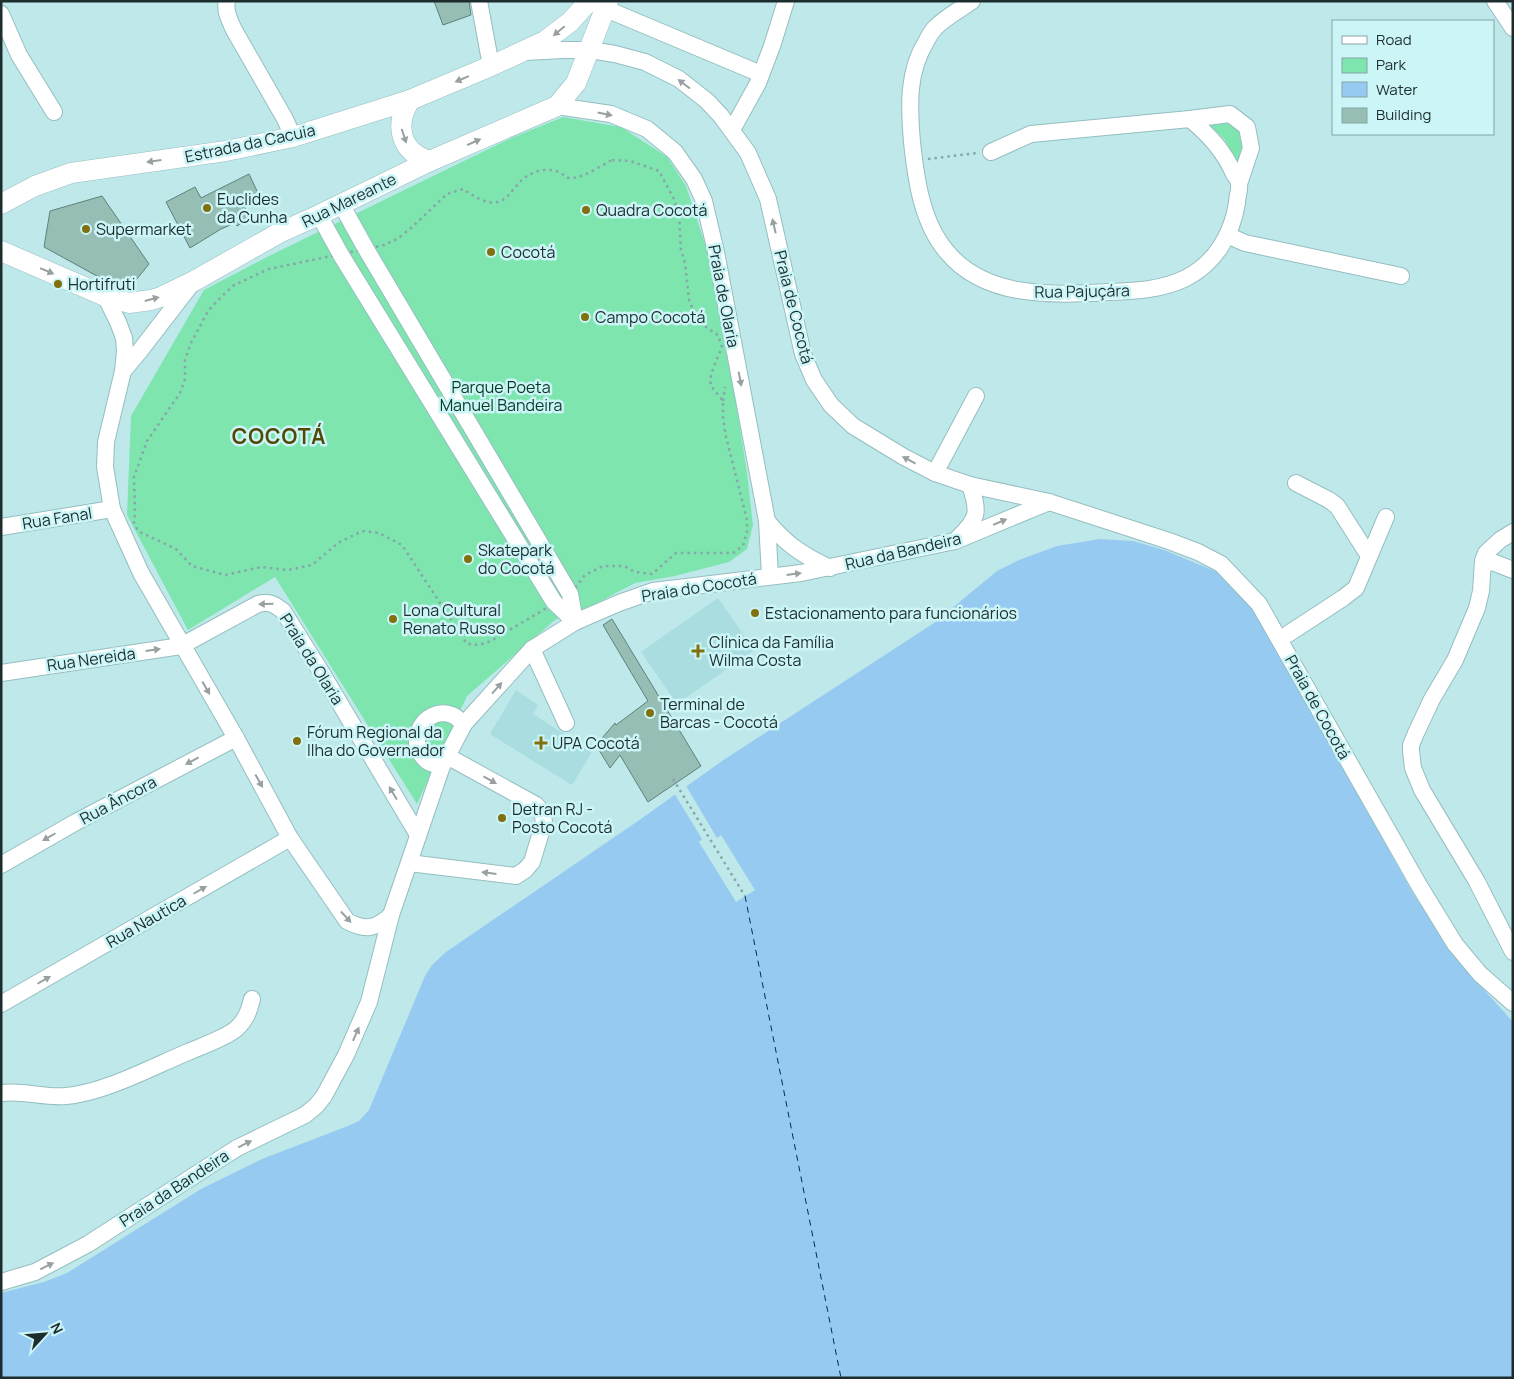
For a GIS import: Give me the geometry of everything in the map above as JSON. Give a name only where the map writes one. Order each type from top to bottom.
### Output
[{"type":"main road","name":"Estrada da Cacuia","points":[[1,204],[35,186],[71,173],[226,151],[293,137],[410,100],[546,41],[601,4]]},
{"type":"main road","name":"Rua Mareante","points":[[2,251],[105,296],[129,303],[161,297],[194,281],[279,232],[319,215],[430,161],[557,106],[576,83],[590,50],[601,4]]},
{"type":"main road","points":[[410,100],[402,115],[401,131],[404,141],[420,157],[430,161]]},
{"type":"street","points":[[227,1],[227,15],[234,30],[286,119],[293,137]]},
{"type":"street","points":[[479,1],[492,66]]},
{"type":"street","points":[[732,130],[761,74],[786,1]]},
{"type":"street","name":"Rua Pajuçára","points":[[972,1],[935,27],[918,54],[911,82],[910,114],[914,161],[924,209],[934,235],[948,254],[969,272],[990,283],[1029,293],[1073,294],[1141,290],[1164,286],[1186,278],[1208,264],[1227,235],[1235,216],[1239,184],[1250,148],[1247,127],[1230,114],[1031,134],[991,152]]},
{"type":"street","points":[[1495,1],[1513,28]]},
{"type":"street","points":[[601,4],[761,74]]},
{"type":"street","points":[[1,14],[19,55],[54,112]]},
{"type":"street","name":"Praia de Cocotá","points":[[523,52],[590,50],[645,62],[679,79],[707,101],[721,116],[748,153],[768,199],[803,354],[814,380],[831,406],[853,426],[904,458],[935,473],[970,485],[1049,502],[1169,541],[1198,552],[1221,564],[1243,586],[1262,610],[1455,944],[1480,974],[1513,1004]]},
{"type":"street","name":"Praia de Olaria","points":[[557,106],[611,114],[647,129],[675,152],[694,178],[704,200],[716,252],[767,521],[770,576]]},
{"type":"street","points":[[1190,119],[1219,146],[1239,184]]},
{"type":"street","points":[[341,204],[570,594],[575,622]]},
{"type":"street","points":[[319,215],[340,255],[554,602],[575,622]]},
{"type":"street","points":[[1227,235],[1245,243],[1400,276]]},
{"type":"street","points":[[123,371],[194,281]]},
{"type":"street","points":[[105,296],[124,338],[125,351],[123,371],[106,442],[105,467],[112,509],[141,573],[236,738],[290,838],[347,921],[356,926],[373,927],[382,923],[391,915],[418,835]]},
{"type":"street","points":[[935,473],[976,396]]},
{"type":"street","points":[[1296,483],[1337,506],[1369,556]]},
{"type":"street","points":[[955,541],[970,527],[975,516],[977,505],[970,485]]},
{"type":"street","points":[[1021,496],[1026,502],[1024,512]]},
{"type":"street","name":"Rua da Bandeira","points":[[767,521],[781,538],[807,556],[830,568],[955,541],[1049,502]]},
{"type":"street","name":"Rua Fanal","points":[[1,527],[112,509]]},
{"type":"street","points":[[1288,634],[1356,588],[1386,518]]},
{"type":"street","points":[[1513,532],[1492,546],[1486,553],[1483,562],[1481,591],[1477,608],[1455,660],[1432,699],[1411,745],[1414,768],[1422,790],[1476,880],[1513,952]]},
{"type":"street","points":[[1483,562],[1495,563],[1513,570]]},
{"type":"street","name":"Praia do Cocotá","points":[[418,835],[445,761],[464,724],[532,649],[575,622],[653,591],[830,568]]},
{"type":"street","name":"Praia da Olaria","points":[[182,646],[258,604],[267,602],[275,604],[283,611],[324,675],[418,835]]},
{"type":"street","points":[[1262,610],[1276,617],[1288,634],[1293,643],[1293,663]]},
{"type":"street","name":"Rua Nereida","points":[[1,672],[182,646]]},
{"type":"street","points":[[532,649],[566,723]]},
{"type":"street","points":[[409,863],[516,876],[532,862],[544,822],[542,812],[536,805],[445,761],[428,761],[418,749],[417,734],[424,721],[437,714],[452,715],[464,724]]},
{"type":"street","name":"Rua Âncora","points":[[1,865],[76,822],[236,738]]},
{"type":"street","name":"Rua Nautica","points":[[1,1004],[290,838]]},
{"type":"street","name":"Praia da Bandeira","points":[[1,1282],[34,1272],[88,1244],[237,1148],[305,1115],[316,1106],[346,1055],[369,1002],[391,915]]},
{"type":"street","points":[[1,1092],[66,1096],[112,1084],[235,1030],[248,1014],[252,999]]},
{"type":"path","points":[[914,161],[962,154]]},
{"type":"path","points":[[673,779],[745,896]]},
{"type":"shaded area","name":"Clínica da Família Wilma Costa","points":[[718,598],[754,650],[677,704],[641,652]]},
{"type":"shaded area","name":"UPA Cocotá","points":[[516,690],[538,705],[533,714],[592,752],[572,785],[490,734]]},
{"type":"green space","name":"Parque Poeta Manuel Bandeira","points":[[563,117],[621,127],[667,157],[686,186],[708,253],[727,343],[753,525],[747,549],[729,562],[675,576],[635,583],[595,604],[555,620],[467,696],[417,804],[275,577],[188,630],[127,515],[131,416],[204,290],[267,257],[507,140]]},
{"type":"green space","points":[[1229,122],[1241,131],[1244,149],[1237,163],[1225,140],[1209,124]]},
{"type":"water","points":[[1100,539],[1133,541],[1164,550],[1215,571],[1255,609],[1412,892],[1459,962],[1513,1022],[1513,1378],[1,1378],[1,1293],[44,1282],[67,1273],[201,1189],[262,1159],[359,1121],[369,1110],[425,976],[432,965],[446,952],[638,821],[722,761],[934,623],[997,571],[1019,560],[1057,546]]},
{"type":"pier","points":[[685,784],[717,838],[721,835],[755,890],[736,902],[699,842],[702,839],[674,793]]},
{"type":"building","points":[[434,1],[469,1],[471,15],[443,25]]},
{"type":"building","name":"Euclides da Cunha","points":[[249,174],[258,193],[243,204],[250,218],[237,226],[235,223],[221,229],[190,248],[166,202],[195,187],[201,198]]},
{"type":"building","name":"Supermarket","points":[[102,196],[149,264],[128,290],[117,287],[44,247],[50,211]]},
{"type":"building","name":"Terminal de Barcas - Cocotá","points":[[612,619],[701,766],[648,802],[620,755],[610,768],[596,745],[615,723],[616,725],[648,701],[603,625]]},
{"type":"ferry route","points":[[745,896],[841,1378]]},
{"type":"place","name":"Euclides da Cunha","points":[[207,208]]},
{"type":"place","name":"Quadra Cocotá","points":[[586,210]]},
{"type":"place","name":"Supermarket","points":[[86,229]]},
{"type":"place","name":"Cocotá","points":[[491,252]]},
{"type":"place","name":"Hortifruti","points":[[58,284]]},
{"type":"place","name":"Campo Cocotá","points":[[585,317]]},
{"type":"place","name":"Skatepark do Cocotá","points":[[468,559]]},
{"type":"place","name":"Estacionamento para funcionários","points":[[755,613]]},
{"type":"place","name":"Lona Cultural Renato Russo","points":[[393,619]]},
{"type":"place","name":"Clínica da Família Wilma Costa","points":[[698,651]]},
{"type":"place","name":"Terminal de Barcas - Cocotá","points":[[650,713]]},
{"type":"place","name":"Fórum Regional da Ilha do Governador","points":[[297,741]]},
{"type":"place","name":"UPA Cocotá","points":[[541,743]]},
{"type":"place","name":"Detran RJ - Posto Cocotá","points":[[502,818]]},
{"type":"district","name":"COCOTÁ","points":[[279,436]]}]
